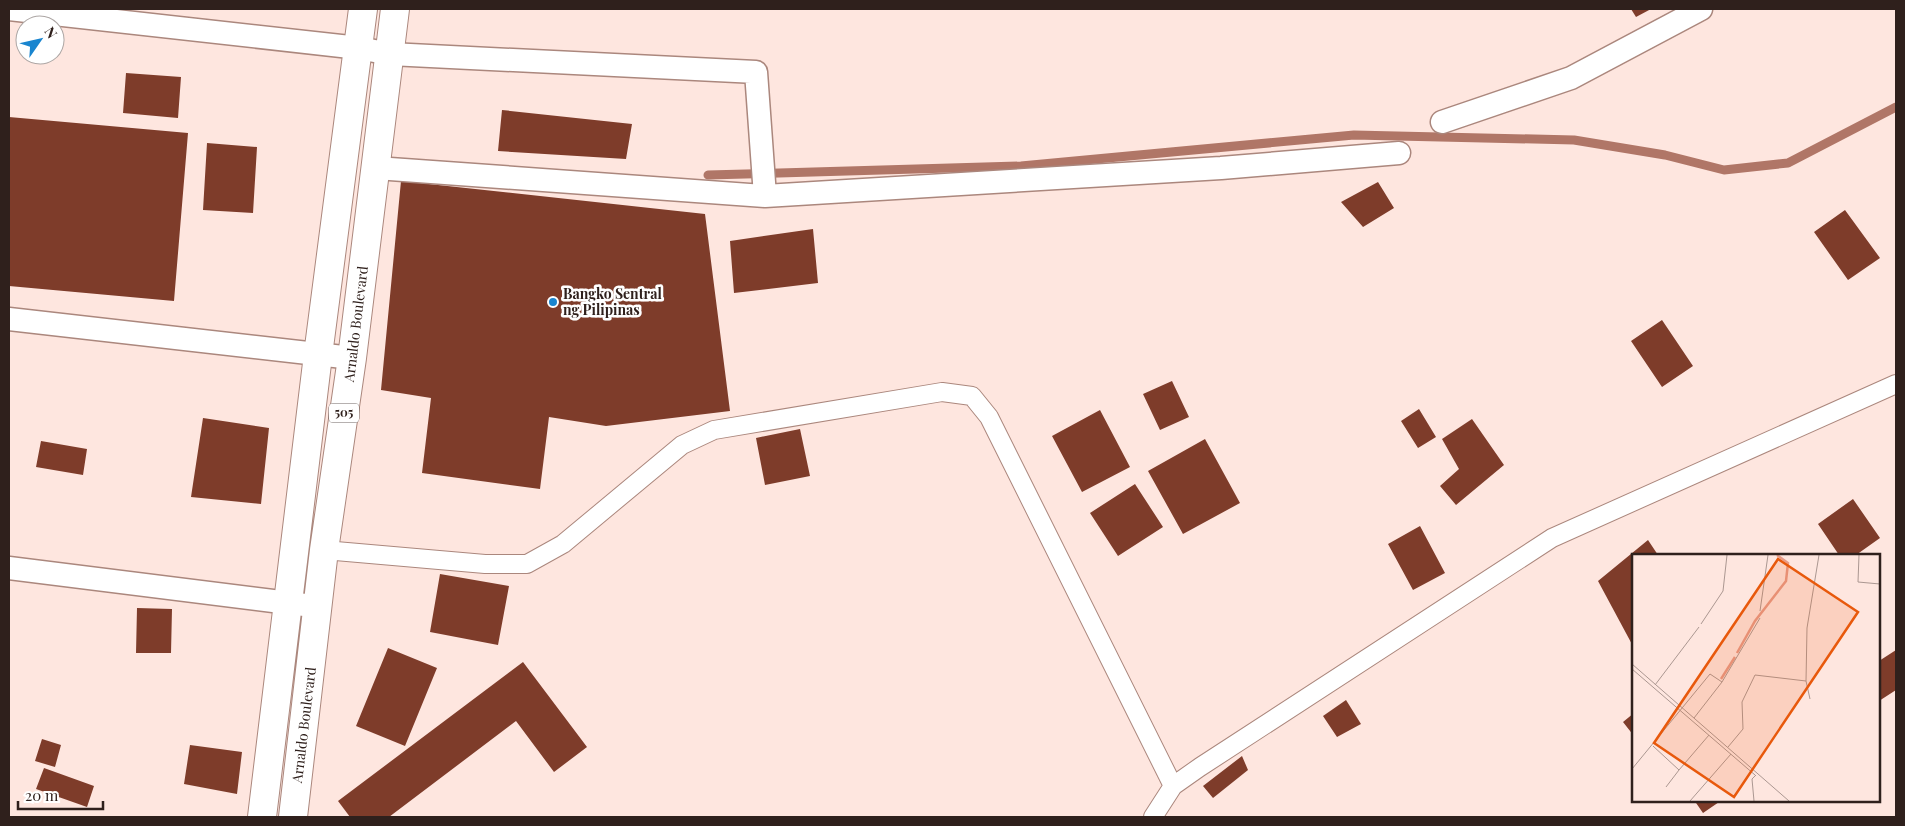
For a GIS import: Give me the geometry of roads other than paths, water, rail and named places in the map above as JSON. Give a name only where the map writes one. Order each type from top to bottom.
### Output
[{"type":"highway","name":"505","points":[[262,817],[318,355],[363,9]]},
{"type":"highway","name":"Arnaldo Boulevard","points":[[293,817],[324,550],[352,358],[395,9]]},
{"type":"street","points":[[9,9],[359,48],[390,54],[756,72],[765,196]]},
{"type":"street","points":[[1442,122],[1571,78],[1701,9]]},
{"type":"street","points":[[376,168],[765,196],[1221,168],[1399,153]]},
{"type":"street","points":[[9,319],[352,358]]},
{"type":"street","points":[[1154,817],[1173,786],[1200,767],[1552,538],[1896,384]]},
{"type":"street","points":[[324,550],[485,564],[527,564],[563,544],[682,445],[714,430],[942,392],[972,396],[988,417],[1173,786]]},
{"type":"street","points":[[9,568],[288,602],[318,608]]},
{"type":"waterway","points":[[708,175],[1021,166],[1354,135],[1574,140],[1665,155],[1724,170],[1788,163],[1896,107]]},
{"type":"place","name":"Bangko Sentral ng Pilipinas","points":[[553,302]]}]
